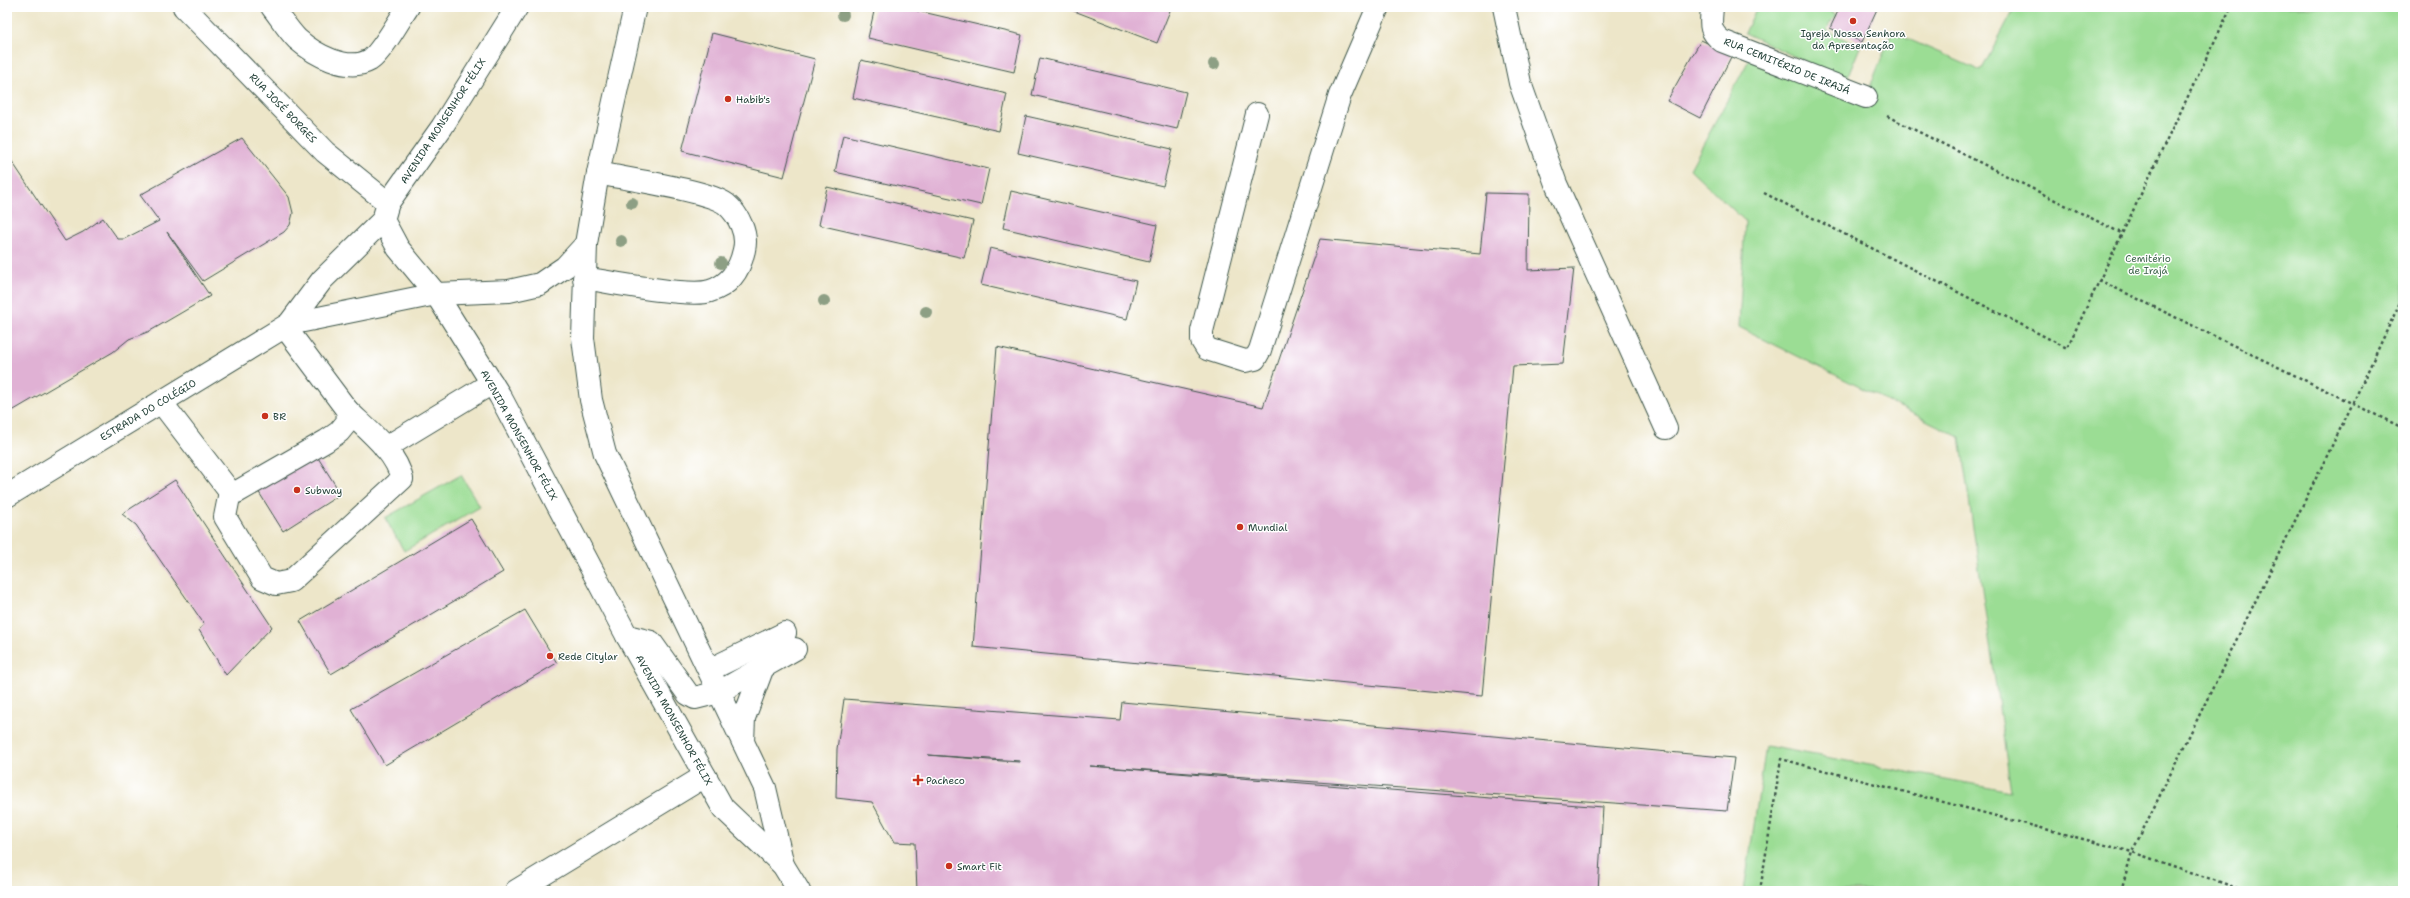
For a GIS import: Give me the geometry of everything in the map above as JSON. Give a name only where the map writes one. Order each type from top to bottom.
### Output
[{"type":"main road","name":"RUA JOSÉ BORGES","points":[[184,7],[385,211]]},
{"type":"main road","points":[[272,7],[296,38],[314,52],[338,62],[355,64],[371,59],[384,44],[408,7]]},
{"type":"main road","name":"AVENIDA MONSENHOR FÉLIX","points":[[517,7],[442,127],[385,211],[398,248],[436,294],[492,383],[627,636],[723,808],[783,865],[799,891]]},
{"type":"main road","name":"AVENIDA MONSENHOR FÉLIX","points":[[636,7],[598,173],[586,244],[582,338],[591,400],[605,454],[765,788],[783,865]]},
{"type":"main road","points":[[1257,114],[1202,331],[1202,341],[1207,349],[1245,362],[1255,359],[1260,350],[1340,95],[1378,7]]},
{"type":"main road","points":[[1504,7],[1520,83],[1556,184],[1666,428]]},
{"type":"main road","name":"RUA CEMITÉRIO DE IRAJÁ","points":[[1712,7],[1710,28],[1715,36],[1722,41],[1866,97]]},
{"type":"main road","points":[[584,278],[690,293],[709,292],[727,283],[741,265],[746,242],[741,221],[726,204],[703,194],[598,173]]},
{"type":"main road","name":"ESTRADA DO COLÉGIO","points":[[287,326],[322,280],[385,211]]},
{"type":"main road","name":"ESTRADA DO COLÉGIO","points":[[7,496],[287,326],[436,294],[509,291],[540,284],[565,267],[586,244]]},
{"type":"main road","points":[[161,402],[230,492],[225,517],[262,578],[276,584],[291,581],[402,479],[400,472],[385,448],[347,410],[287,326]]},
{"type":"main road","points":[[385,448],[492,383]]},
{"type":"main road","points":[[230,492],[237,492],[339,432],[348,421],[347,410]]},
{"type":"main road","points":[[627,636],[651,642],[688,694],[695,698],[719,692],[762,667],[790,641],[709,670]]},
{"type":"main road","points":[[743,742],[744,718],[762,667]]},
{"type":"main road","points":[[516,891],[705,776]]},
{"type":"path","points":[[1764,193],[2067,348],[2231,7]]},
{"type":"path","points":[[2399,7],[2403,9]]},
{"type":"path","points":[[1866,97],[1882,114],[2121,233]]},
{"type":"path","points":[[2099,280],[2352,405],[2403,428]]},
{"type":"path","points":[[2121,891],[2132,852],[2352,405],[2403,296]]},
{"type":"path","points":[[1760,891],[1782,759],[2132,852],[2246,891]]},
{"type":"green space","points":[[1757,7],[1819,7],[1836,14],[1826,30],[1860,47],[1846,81],[1745,33]]},
{"type":"green space","name":"Cemitério de Irajá","points":[[2015,7],[2403,7],[2403,891],[1744,891],[1766,746],[2011,791],[1960,437],[1739,327],[1745,221],[1690,169],[1750,58],[1866,97],[1892,32],[1981,71]]},
{"type":"green space","points":[[461,475],[480,507],[404,551],[385,518]]},
{"type":"building","points":[[875,7],[901,7],[1022,35],[1014,72],[868,38]]},
{"type":"building","points":[[1064,7],[1168,7],[1171,8],[1157,43]]},
{"type":"building","name":"Igreja Nossa Senhora da Apresentação","points":[[1840,7],[1878,7],[1862,42],[1830,28]]},
{"type":"building","points":[[712,33],[815,59],[784,177],[682,151]]},
{"type":"building","points":[[1701,40],[1732,55],[1700,118],[1667,101]]},
{"type":"building","points":[[1040,58],[1186,92],[1177,129],[1032,95]]},
{"type":"building","points":[[861,60],[1007,94],[999,131],[853,98]]},
{"type":"building","points":[[1026,116],[1172,149],[1163,186],[1018,153]]},
{"type":"building","points":[[843,135],[989,169],[981,205],[835,172]]},
{"type":"building","points":[[242,138],[289,197],[293,213],[290,225],[284,232],[203,281],[167,232],[210,296],[150,331],[129,339],[113,352],[7,414],[7,154],[65,241],[83,232],[103,218],[118,239],[124,239],[159,221],[140,195]]},
{"type":"building","points":[[827,187],[973,221],[964,258],[819,225]]},
{"type":"building","points":[[1011,191],[1157,225],[1149,262],[1003,228]]},
{"type":"building","name":"Mundial","points":[[1486,193],[1529,194],[1528,270],[1574,268],[1563,364],[1513,366],[1482,696],[973,647],[997,347],[1263,407],[1320,239],[1480,254]]},
{"type":"building","points":[[990,248],[1136,281],[1127,319],[981,285]]},
{"type":"building","points":[[313,450],[341,494],[283,531],[255,486]]},
{"type":"building","points":[[175,480],[272,627],[226,675],[199,630],[204,624],[136,525],[122,514]]},
{"type":"building","points":[[471,519],[503,572],[331,674],[300,621]]},
{"type":"building","points":[[525,610],[557,663],[385,765],[351,709]]},
{"type":"building","points":[[844,699],[1120,720],[1122,702],[1734,758],[1727,811],[1090,766],[1603,807],[1598,891],[917,891],[915,843],[894,842],[872,802],[836,798],[837,749]],"holes":[[[928,755],[1020,761],[1002,761]]]},
{"type":"place","name":"Igreja Nossa Senhora da Apresentação","points":[[1853,21]]},
{"type":"place","name":"Habib's","points":[[728,99]]},
{"type":"place","name":"BR","points":[[265,416]]},
{"type":"place","name":"Subway","points":[[297,490]]},
{"type":"place","name":"Mundial","points":[[1240,527]]},
{"type":"place","name":"Rede Citylar","points":[[550,656]]},
{"type":"place","name":"Pacheco","points":[[918,780]]},
{"type":"place","name":"Smart Fit","points":[[949,866]]}]
